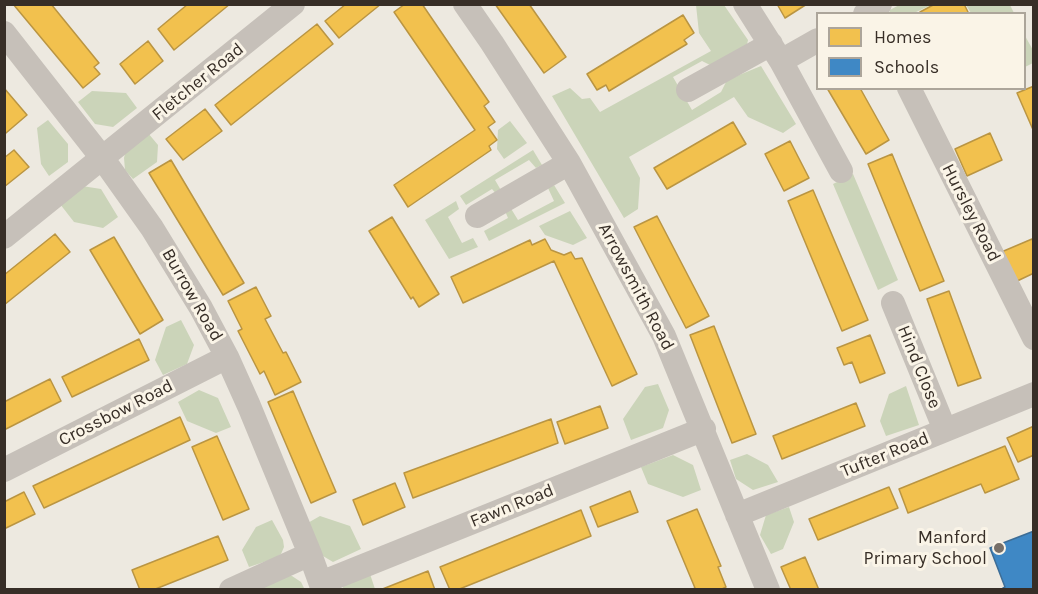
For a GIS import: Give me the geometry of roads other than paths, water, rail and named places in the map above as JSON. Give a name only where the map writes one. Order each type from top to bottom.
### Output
[{"type":"street","name":"Fletcher Road","points":[[4,237],[293,4]]},
{"type":"street","name":"Arrowsmith Road","points":[[465,4],[569,163],[664,336],[768,590]]},
{"type":"street","points":[[745,4],[776,52],[841,171]]},
{"type":"street","name":"Burrow Road","points":[[4,33],[103,159],[152,228],[201,308],[227,357],[322,586]]},
{"type":"street","points":[[688,90],[776,52],[816,41]]},
{"type":"street","name":"Hursley Road","points":[[910,90],[1034,338]]},
{"type":"street","points":[[477,216],[569,163]]},
{"type":"street","name":"Hind Close","points":[[893,303],[945,430]]},
{"type":"street","name":"Crossbow Road","points":[[4,470],[227,357]]},
{"type":"street","name":"Tufter Road","points":[[737,515],[1034,394]]},
{"type":"street","name":"Fawn Road","points":[[322,586],[704,429]]},
{"type":"street","points":[[231,590],[310,554]]},
{"type":"place","name":"Manford Primary School","points":[[999,548]]}]
